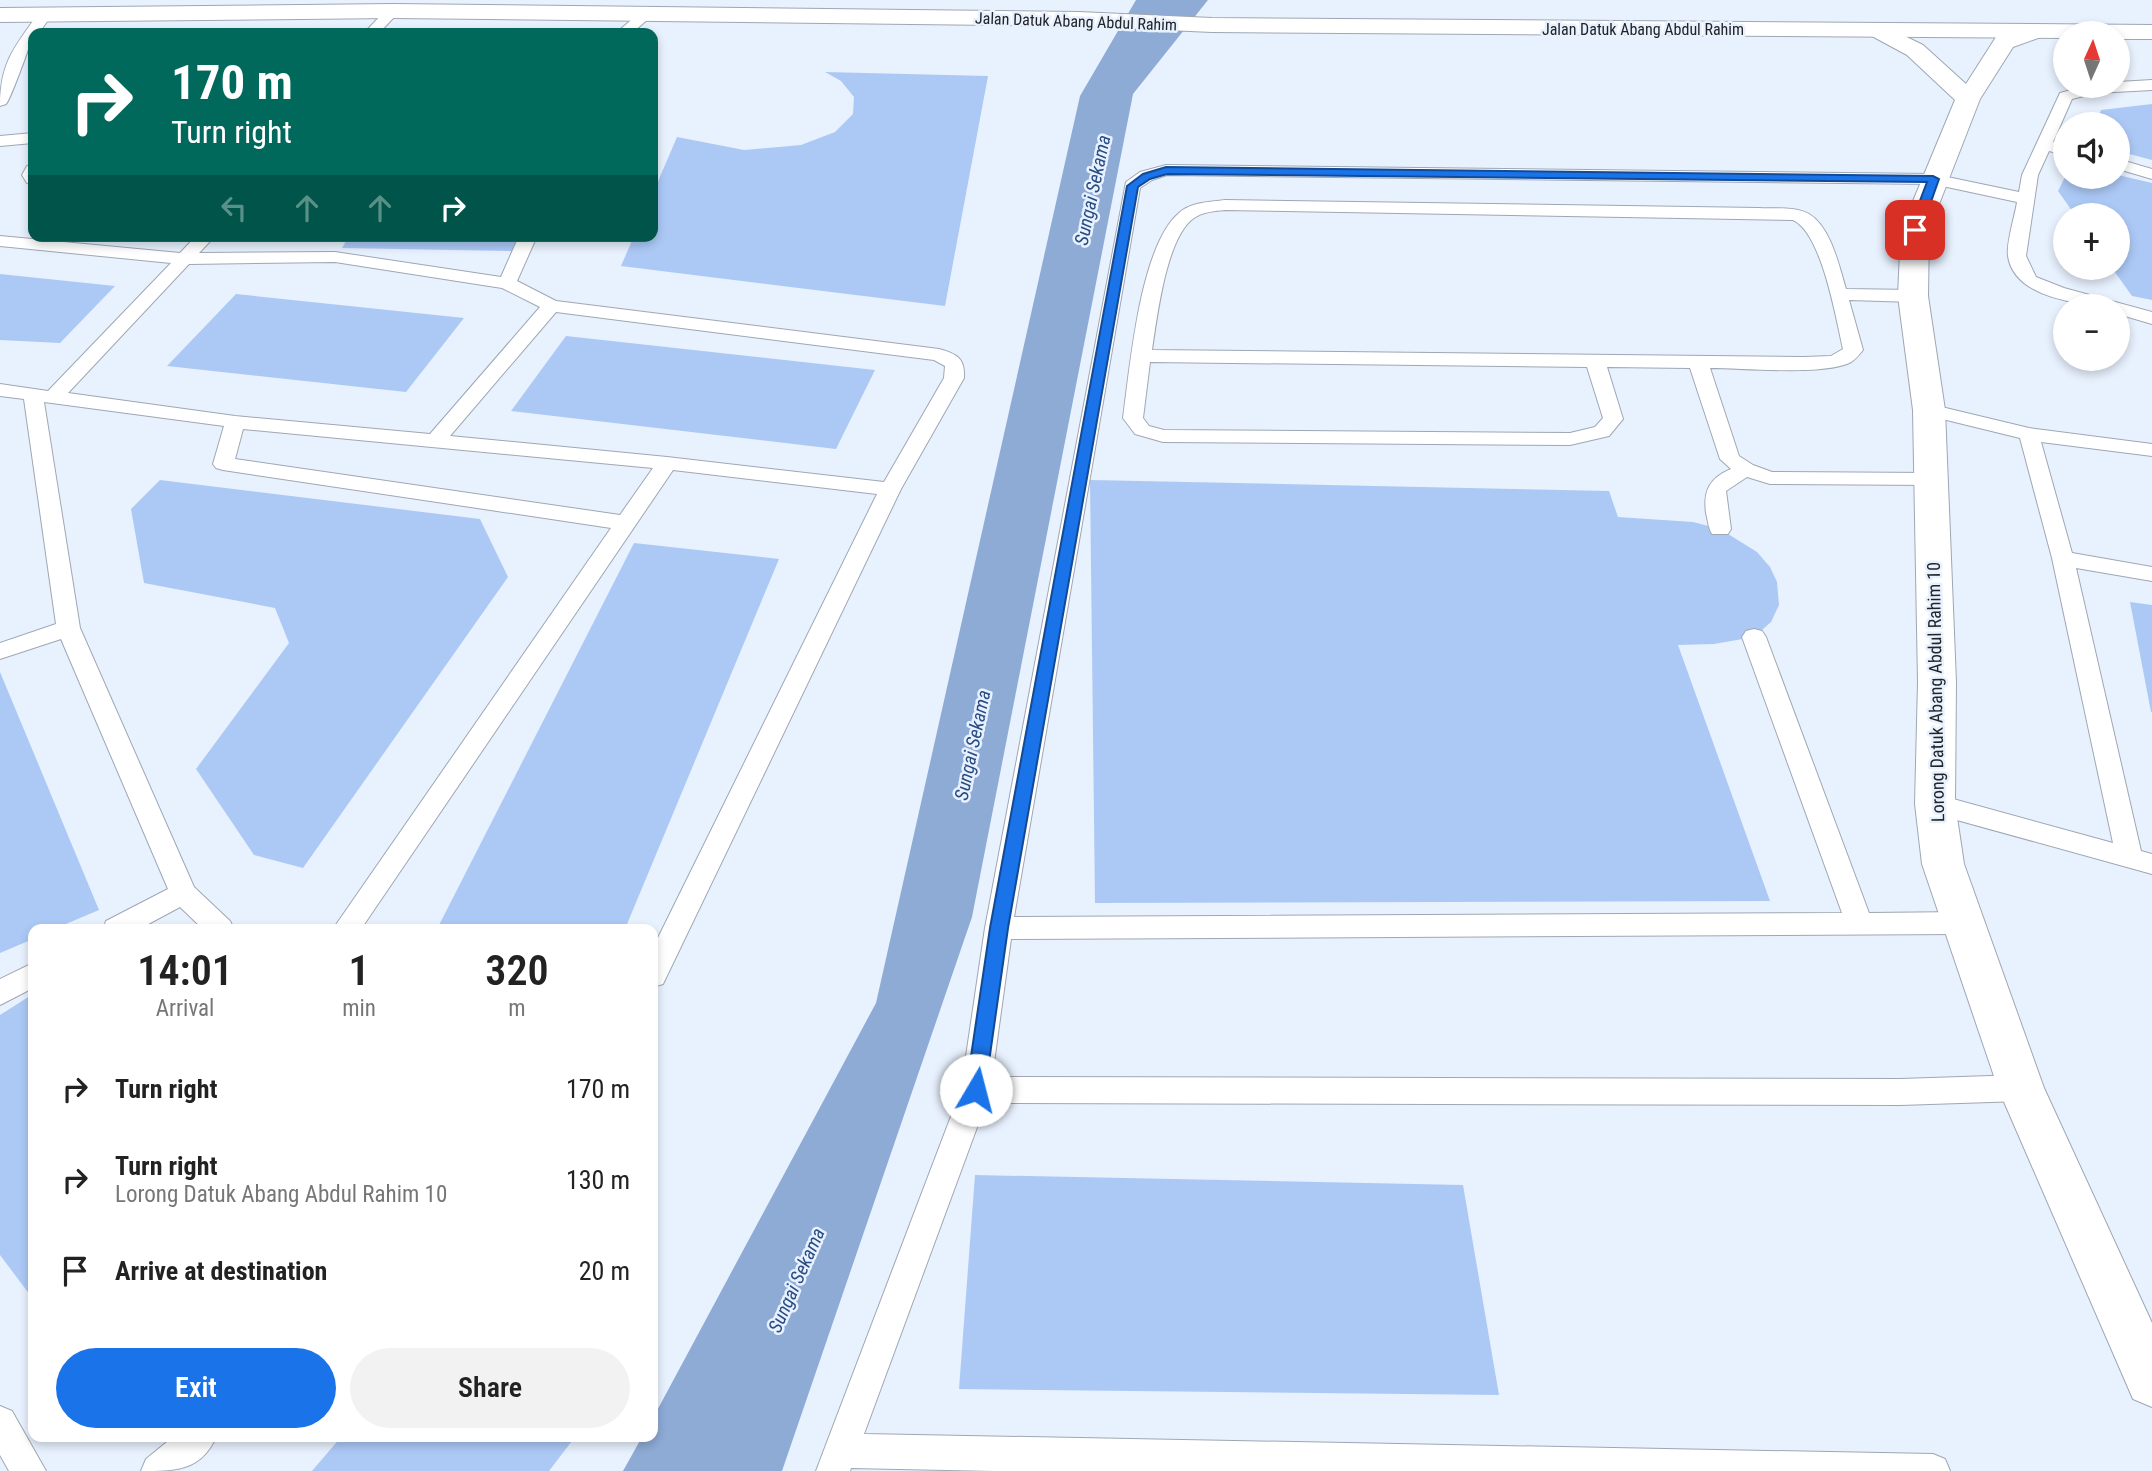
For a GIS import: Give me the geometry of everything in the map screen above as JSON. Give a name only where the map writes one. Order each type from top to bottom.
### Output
[{"type":"street","name":"Jalan Datuk Abang Abdul Rahim","points":[[0,15],[393,11],[648,13],[1079,19],[1212,25],[2152,32]]},
{"type":"street","points":[[1878,30],[1915,50],[1968,99]]},
{"type":"street","name":"Lorong Datuk Abang Abdul Rahim 10","points":[[2033,32],[2004,42],[1968,99],[1933,179],[1915,230],[1913,296],[1929,410],[1937,682],[1935,804],[1943,864],[2021,1088],[2152,1381]]},
{"type":"lane","points":[[376,28],[393,11]]},
{"type":"lane","points":[[36,28],[46,13]]},
{"type":"lane","points":[[629,28],[648,13]]},
{"type":"lane","points":[[0,101],[17,55],[28,39]]},
{"type":"lane","points":[[0,56],[17,55]]},
{"type":"lane","points":[[2064,294],[2029,280],[2017,256],[2029,175],[2066,96],[2095,88],[2152,85]]},
{"type":"lane","points":[[0,141],[28,138]]},
{"type":"lane","points":[[2044,144],[2053,147]]},
{"type":"lane","points":[[2130,168],[2152,174]]},
{"type":"lane","points":[[1933,1471],[837,1461],[976,1090],[999,928],[1132,186],[1146,176],[1166,170],[1933,179],[2026,199]]},
{"type":"lane","points":[[1142,356],[1595,360],[1698,361],[1804,363],[1834,361],[1848,357],[1853,350],[1822,243],[1810,222],[1800,216],[1759,213],[1225,205],[1199,208],[1183,218],[1168,237],[1142,356],[1133,418],[1142,429],[1163,436],[1570,439],[1602,432],[1613,419],[1595,360]]},
{"type":"lane","points":[[0,242],[187,259],[335,257],[507,283],[551,306],[939,355],[956,363],[954,378],[890,489],[658,966]]},
{"type":"lane","points":[[44,395],[187,259],[201,242]]},
{"type":"lane","points":[[335,257],[343,242]]},
{"type":"lane","points":[[507,283],[525,242]]},
{"type":"lane","points":[[1838,294],[1913,296]]},
{"type":"lane","points":[[435,441],[551,306]]},
{"type":"lane","points":[[2130,312],[2152,318]]},
{"type":"lane","points":[[1698,361],[1730,458],[1746,470],[1770,478],[1931,479]]},
{"type":"lane","points":[[0,390],[235,422],[667,463],[890,489]]},
{"type":"lane","points":[[44,395],[68,628],[183,893],[215,924]]},
{"type":"lane","points":[[1929,410],[2029,434],[2152,450]]},
{"type":"lane","points":[[235,422],[223,464],[627,523]]},
{"type":"lane","points":[[1935,804],[2140,861],[2029,434]]},
{"type":"lane","points":[[349,924],[667,463]]},
{"type":"lane","points":[[1720,529],[1716,488],[1720,482],[1746,470]]},
{"type":"lane","points":[[2063,558],[2152,573]]},
{"type":"lane","points":[[0,651],[68,628]]},
{"type":"lane","points":[[1754,637],[1859,923]]},
{"type":"lane","points":[[125,924],[183,893]]},
{"type":"lane","points":[[999,928],[1963,923]]},
{"type":"lane","points":[[0,993],[28,977]]},
{"type":"lane","points":[[976,1090],[1900,1092],[2021,1088]]},
{"type":"lane","points":[[0,1423],[29,1471]]},
{"type":"lane","points":[[158,1471],[193,1442]]},
{"type":"water","name":"Sungai Sekama","points":[[1136,0],[1208,0],[1133,94],[972,917],[782,1471],[623,1471],[639,1442],[658,1442],[658,1409],[876,1003],[1080,96]]},
{"type":"building","points":[[825,72],[988,76],[945,306],[621,266],[631,242],[658,242],[658,181],[677,137],[744,150],[801,145],[835,132],[853,114],[854,97],[841,81]]},
{"type":"building","points":[[2152,104],[2152,160],[2130,154],[2130,112],[2100,112]]},
{"type":"building","points":[[2130,178],[2152,183],[2152,300],[2132,296],[2121,280],[2130,280],[2130,203],[2066,203],[2058,191],[2130,189]]},
{"type":"building","points":[[346,242],[520,242],[515,251],[342,248]]},
{"type":"building","points":[[0,274],[115,286],[60,343],[0,340]]},
{"type":"building","points":[[236,294],[464,318],[406,392],[167,366]]},
{"type":"building","points":[[566,336],[875,370],[836,449],[511,411]]},
{"type":"building","points":[[160,480],[480,519],[508,577],[303,868],[254,855],[196,769],[289,643],[275,608],[144,583],[131,509]]},
{"type":"building","points":[[1090,480],[1609,491],[1618,517],[1693,522],[1720,529],[1757,552],[1770,567],[1777,582],[1779,605],[1771,622],[1754,637],[1714,644],[1678,645],[1770,901],[1095,903]]},
{"type":"building","points":[[634,543],[779,559],[627,924],[440,924]]},
{"type":"building","points":[[2130,602],[2152,605],[2152,712],[2151,712]]},
{"type":"building","points":[[0,672],[99,910],[66,924],[28,924],[28,941],[0,953]]},
{"type":"building","points":[[28,997],[28,1292],[0,1255],[0,1015]]},
{"type":"building","points":[[975,1175],[1463,1185],[1499,1395],[959,1389]]},
{"type":"building","points":[[337,1442],[571,1442],[549,1471],[312,1471]]},
{"type":"route","points":[[976,1090],[999,928],[1132,186],[1146,176],[1166,170],[1933,179],[1915,230]]}]
